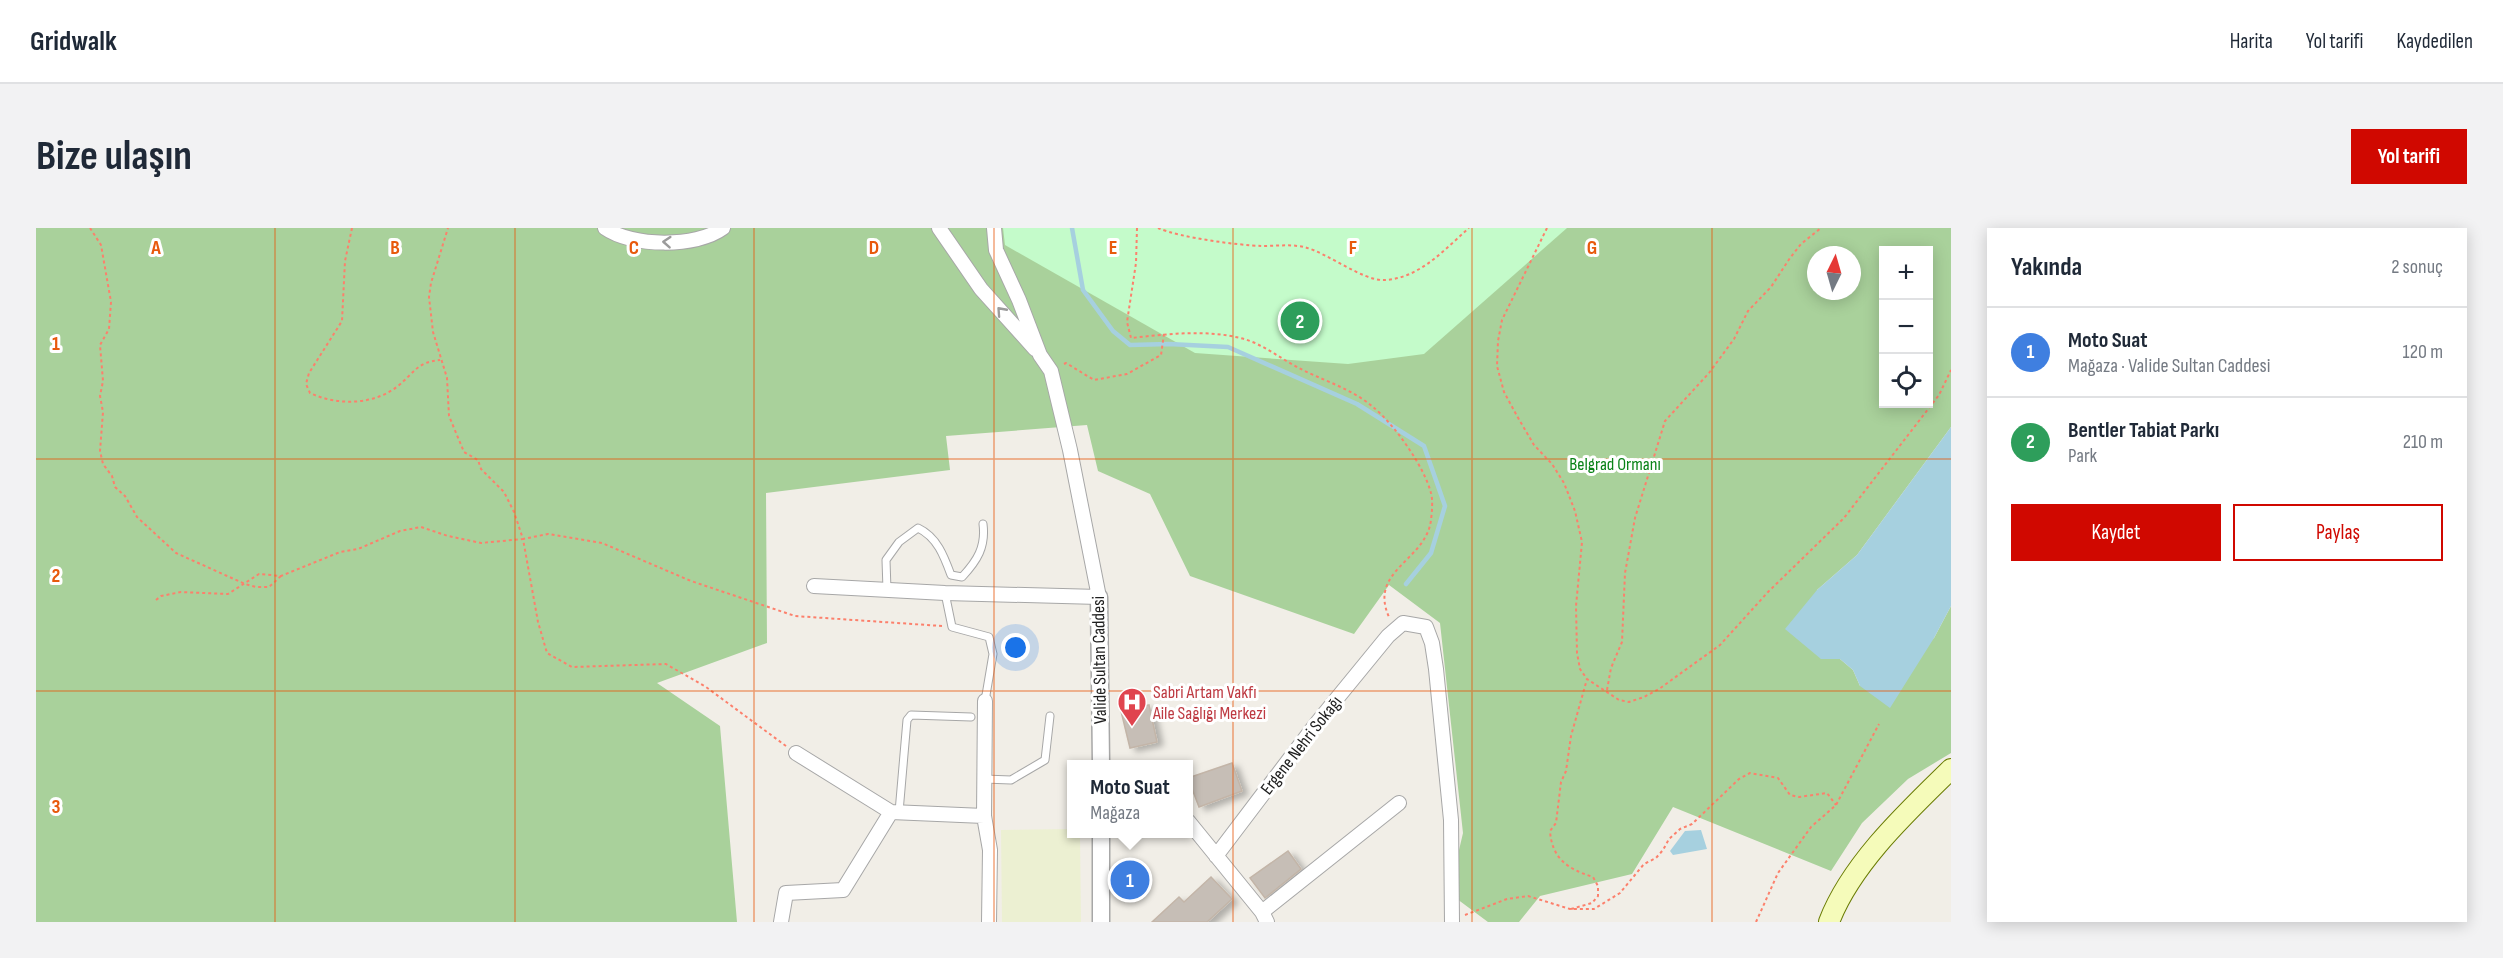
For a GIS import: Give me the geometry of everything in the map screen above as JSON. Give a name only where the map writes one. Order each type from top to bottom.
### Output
[{"type":"main road","points":[[1829,922],[1849,882],[1908,810],[1951,769]]},
{"type":"street","points":[[605,228],[616,236],[685,243],[723,228]]},
{"type":"street","points":[[939,228],[981,289],[1040,355],[1051,371]]},
{"type":"street","points":[[994,228],[996,250],[1019,300],[1040,355]]},
{"type":"street","name":"Valide Sultan Caddesi","points":[[1051,371],[1071,450],[1099,597],[1101,760]]},
{"type":"street","points":[[814,586],[964,594],[1099,597]]},
{"type":"street","points":[[1392,633],[1403,623],[1412,623],[1426,627],[1432,643],[1451,820],[1455,921]]},
{"type":"street","name":"Ergene Nehri Sokağı","points":[[1216,856],[1316,724],[1392,633]]},
{"type":"street","points":[[985,700],[983,779],[984,816],[990,850],[989,922]]},
{"type":"street","points":[[796,753],[895,812],[984,816]]},
{"type":"street","points":[[1193,827],[1265,917],[1399,802]]},
{"type":"street","points":[[781,922],[786,892],[843,890],[895,812]]},
{"type":"street","points":[[1101,838],[1101,922]]},
{"type":"lane","points":[[964,594],[962,577],[975,563],[985,539],[983,525]]},
{"type":"lane","points":[[887,590],[886,560],[899,542],[918,528],[930,533],[943,554],[951,575],[962,577]]},
{"type":"lane","points":[[945,593],[952,627],[989,637],[993,654],[985,700]]},
{"type":"lane","points":[[895,812],[907,720],[911,715],[971,717]]},
{"type":"lane","points":[[983,779],[1011,780],[1045,760],[1050,716]]},
{"type":"path","points":[[90,228],[101,245],[109,281],[111,319],[109,329],[100,345],[103,381],[100,396],[103,412],[100,451],[103,464],[112,476],[115,487],[125,496],[137,517],[177,553],[245,584],[269,587],[281,576],[340,552],[358,549],[400,531],[421,526],[448,536],[481,543],[548,534],[602,543],[691,581],[802,617],[952,627]]},
{"type":"path","points":[[352,228],[345,261],[342,321],[309,374],[306,384],[310,393],[321,398],[339,401],[378,398],[397,387],[425,361],[441,360]]},
{"type":"path","points":[[448,228],[429,297],[433,332],[447,378],[448,416],[464,452],[478,460],[481,469],[504,492],[514,512],[523,539],[538,622],[547,653],[572,667],[666,664],[706,687],[796,753]]},
{"type":"path","points":[[1137,228],[1136,263],[1127,322],[1131,338],[1164,334],[1213,334],[1245,339],[1352,393],[1373,407],[1394,430],[1415,460],[1431,494],[1431,521],[1421,546],[1384,586],[1386,609],[1392,633]]},
{"type":"path","points":[[1158,228],[1179,235],[1261,246],[1292,245],[1306,248],[1367,276],[1382,280],[1401,277],[1425,266],[1469,228]]},
{"type":"path","points":[[1547,228],[1502,320],[1497,366],[1504,392],[1534,445],[1558,474],[1575,511],[1582,542],[1576,606],[1577,653],[1580,669],[1587,679],[1619,700],[1629,702],[1644,698],[1708,656],[1720,645],[1768,592],[1844,518],[1939,395],[1951,370]]},
{"type":"path","points":[[1606,690],[1611,668],[1622,642],[1625,573],[1635,518],[1665,421],[1709,373],[1734,339],[1748,311],[1771,287],[1801,244],[1821,228]]},
{"type":"path","points":[[1051,371],[1066,363],[1094,380],[1127,374],[1161,355],[1164,334]]},
{"type":"path","points":[[156,600],[162,596],[181,592],[228,594],[259,574],[281,576]]},
{"type":"path","points":[[1570,909],[1592,903],[1598,896],[1598,886],[1593,876],[1577,872],[1556,856],[1550,831],[1556,823],[1559,810],[1558,795],[1566,771],[1571,736],[1587,679]]},
{"type":"path","points":[[1756,922],[1778,873],[1811,827],[1836,805],[1879,724]]},
{"type":"path","points":[[1455,921],[1507,899],[1528,896],[1570,909],[1594,909],[1620,893],[1644,864],[1656,858],[1680,829],[1692,824],[1739,779],[1750,773],[1779,778],[1790,795],[1799,797],[1827,793],[1836,805]]},
{"type":"green space","name":"Belgrad Ormanı","points":[[36,228],[1951,228],[1951,427],[1857,555],[1817,590],[1821,659],[1840,659],[1853,670],[1860,686],[1934,638],[1951,606],[1951,753],[1908,779],[1862,823],[1831,871],[1673,807],[1632,874],[1540,896],[1519,922],[1488,922],[1449,893],[1463,833],[1440,623],[1389,585],[1354,634],[1190,576],[1150,494],[1098,471],[1087,425],[946,436],[950,470],[766,493],[767,643],[657,683],[720,726],[737,922],[36,922]]},
{"type":"green space","points":[[1003,228],[1567,228],[1424,354],[1348,364],[1195,353],[1005,245]]},
{"type":"green space","points":[[1067,829],[1067,838],[1080,838],[1081,922],[1002,922],[1001,830]]},
{"type":"water","points":[[1951,427],[1951,606],[1934,638],[1890,708],[1860,686],[1853,670],[1840,659],[1821,659],[1785,629],[1817,590],[1857,555]]},
{"type":"water","points":[[1701,830],[1707,849],[1673,855],[1670,851],[1685,831]]},
{"type":"building","points":[[1149,705],[1157,742],[1130,748],[1121,711]]},
{"type":"building","points":[[1232,763],[1242,791],[1199,807],[1193,791],[1193,776]]},
{"type":"building","points":[[1288,851],[1301,869],[1265,898],[1250,878]]},
{"type":"building","points":[[1211,877],[1232,899],[1207,922],[1152,922],[1179,897],[1184,902]]},
{"type":"waterway","points":[[1072,228],[1083,290],[1113,331],[1130,345],[1228,347],[1357,404],[1424,446],[1445,506],[1431,553],[1406,584]]},
{"type":"place","name":"Bentler Tabiat Parkı","points":[[1300,321]]},
{"type":"place","name":"Sabri Artam Vakfı Aile Sağlığı Merkezi","points":[[1132,728]]},
{"type":"place","name":"Moto Suat","points":[[1130,880]]}]
